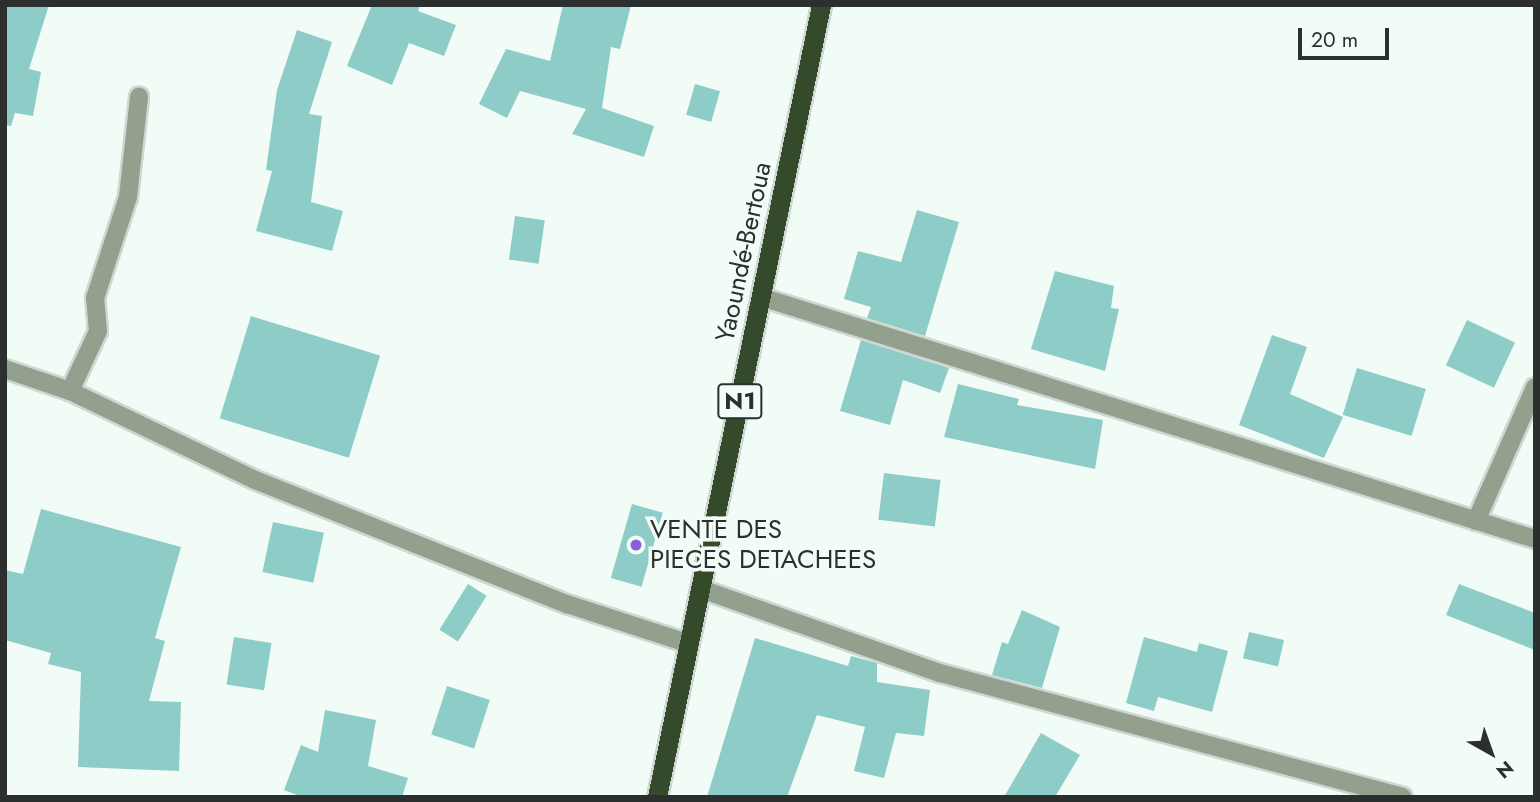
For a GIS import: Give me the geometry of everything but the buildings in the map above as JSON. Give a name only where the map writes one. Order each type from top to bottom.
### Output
[{"type":"highway","name":"Yaoundé-Bertoua","points":[[657,797],[821,5]]},
{"type":"street","points":[[70,391],[98,331],[95,298],[128,197],[139,97]]},
{"type":"street","points":[[761,297],[1535,539]]},
{"type":"street","points":[[5,369],[70,391],[255,480],[567,604],[690,644]]},
{"type":"street","points":[[1476,521],[1535,387]]},
{"type":"street","points":[[701,589],[940,673],[1403,797]]},
{"type":"place","name":"VENTE DES PIECES DETACHEES","points":[[636,545]]}]
